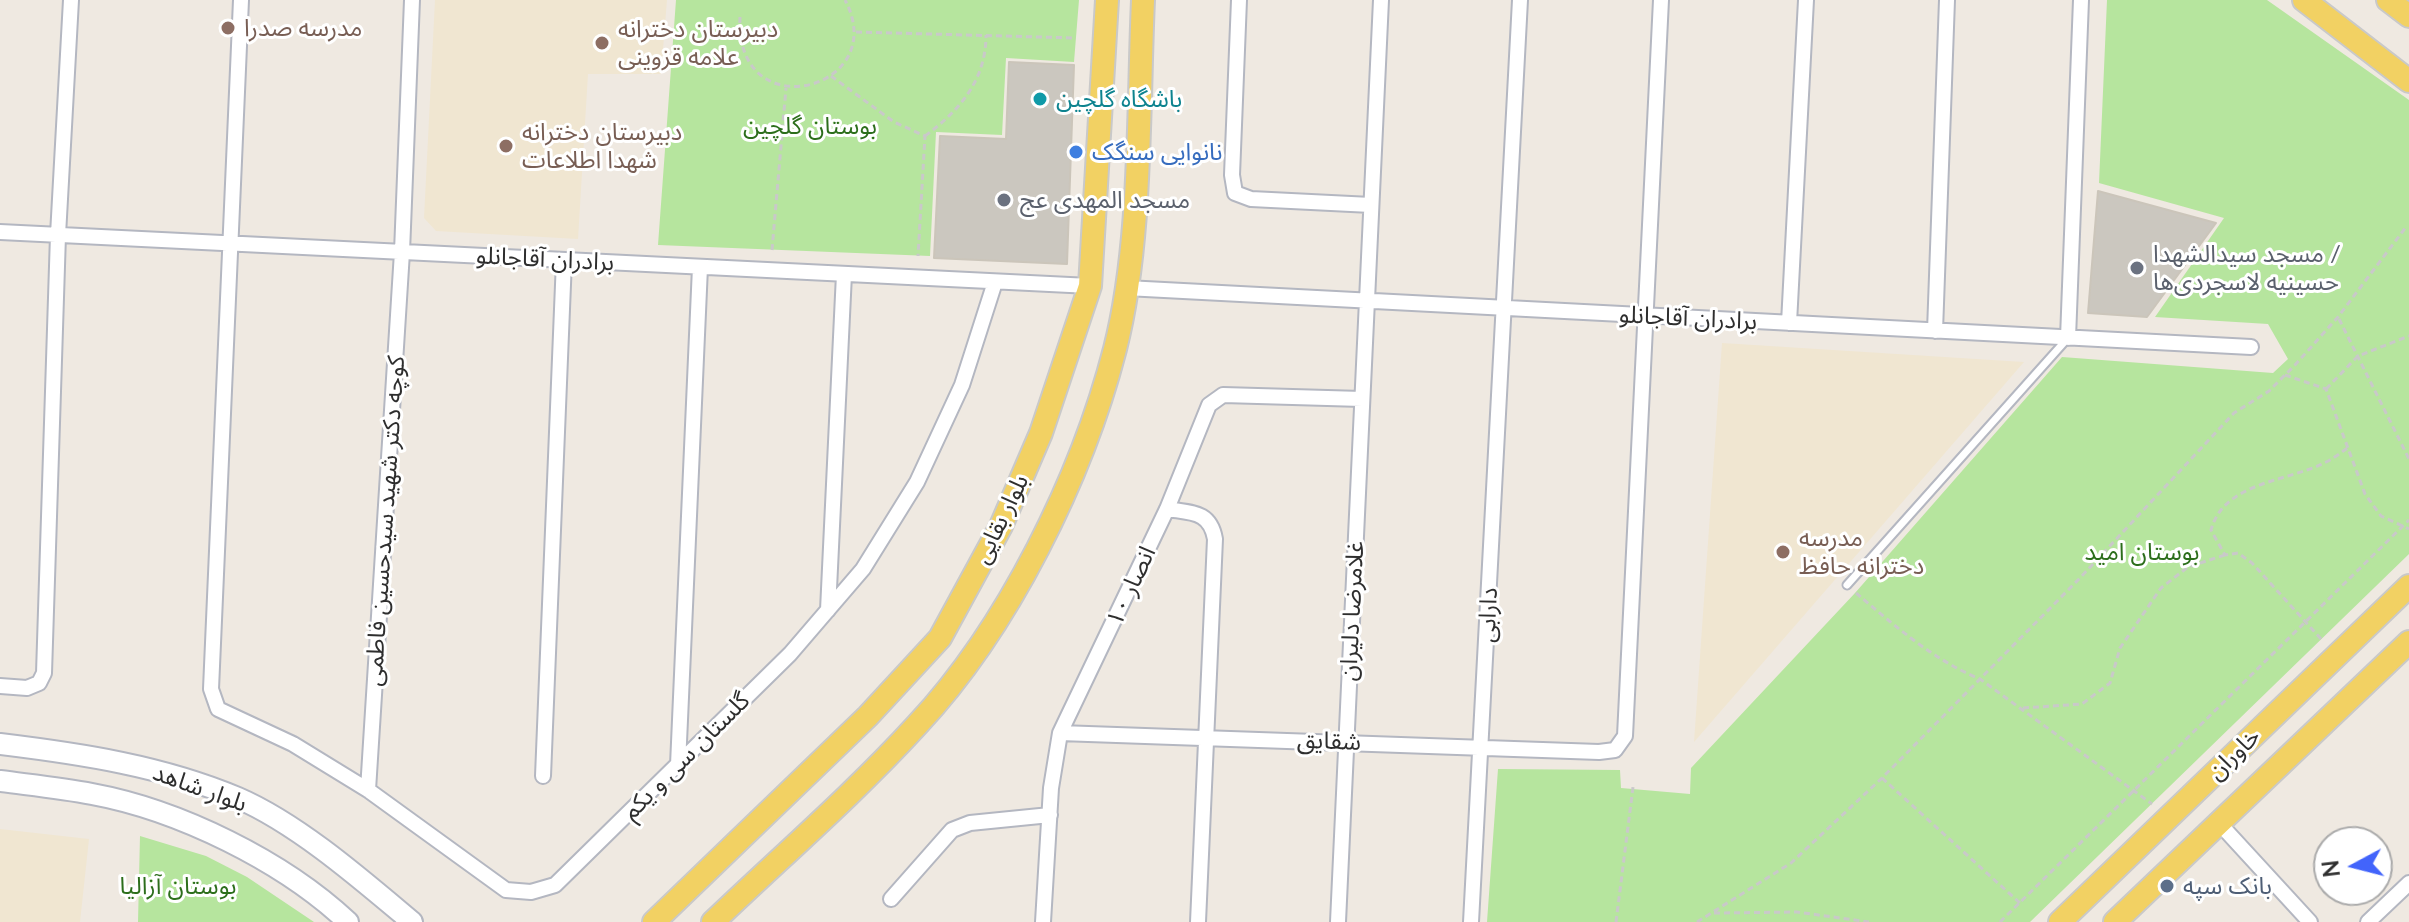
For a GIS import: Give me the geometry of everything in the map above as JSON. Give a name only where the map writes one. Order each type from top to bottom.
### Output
[{"type":"main road","name":"بلوار بقایی","points":[[654,922],[868,716],[940,638],[1001,526],[1041,433],[1090,286],[1107,0]]},
{"type":"main road","name":"بلوار بقایی","points":[[713,922],[918,725],[984,643],[1037,550],[1076,462],[1115,349],[1126,288],[1143,0]]},
{"type":"main road","points":[[2304,0],[2409,81]]},
{"type":"main road","points":[[2388,0],[2409,16]]},
{"type":"main road","points":[[1090,286],[1126,288]]},
{"type":"main road","name":"خاوران","points":[[2060,922],[2409,586]]},
{"type":"main road","name":"خاوران","points":[[2115,922],[2409,642]]},
{"type":"main road","name":"بلوار شاهد","points":[[0,744],[81,754],[166,772],[241,800],[339,860],[412,922]]},
{"type":"main road","name":"بلوار شاهد","points":[[0,781],[94,794],[176,818],[261,859],[348,922]]},
{"type":"street","points":[[0,686],[27,688],[39,683],[44,673],[58,235],[71,0]]},
{"type":"street","points":[[229,244],[241,0]]},
{"type":"street","name":"کوچه دکتر شهید سیدحسین فاطمی","points":[[368,790],[402,252],[412,0]]},
{"type":"street","points":[[1239,0],[1232,175],[1235,193],[1251,199],[1371,205]]},
{"type":"street","name":"غلامرضا دلیران","points":[[1338,922],[1381,0]]},
{"type":"street","name":"دارابی","points":[[1471,922],[1520,0]]},
{"type":"street","points":[[1648,316],[1661,0]]},
{"type":"street","points":[[1789,323],[1806,0]]},
{"type":"street","points":[[1935,331],[1947,0]]},
{"type":"street","points":[[2068,338],[2081,0]]},
{"type":"street","name":"برادران آقاجانلو","points":[[0,232],[1090,286]]},
{"type":"street","name":"گلستان سی و یکم","points":[[229,244],[211,689],[218,709],[293,744],[368,790],[506,890],[531,892],[555,885],[790,654],[863,569],[917,482],[962,385],[995,282]]},
{"type":"street","points":[[543,776],[564,260]]},
{"type":"street","points":[[678,765],[700,267]]},
{"type":"street","points":[[828,610],[844,274]]},
{"type":"street","name":"برادران آقاجانلو","points":[[1126,288],[2251,347]]},
{"type":"street","name":"شقایق","points":[[1060,733],[1599,752],[1615,750],[1625,736],[1648,316]]},
{"type":"street","name":"انصار ۱۰","points":[[1043,922],[1050,815],[1060,733],[1167,509],[1209,405],[1223,395],[1362,399]]},
{"type":"street","points":[[1167,509],[1204,514],[1212,523],[1215,539],[1198,922]]},
{"type":"street","points":[[891,899],[952,830],[970,823],[1050,815]]},
{"type":"street","points":[[2219,823],[2310,922]]},
{"type":"street","points":[[2368,922],[2409,883]]},
{"type":"lane","points":[[1847,585],[2068,338]]},
{"type":"path","points":[[740,17],[739,36],[744,54],[754,70],[768,81],[786,88],[806,88],[831,76],[850,52],[855,32],[852,12],[845,0]]},
{"type":"path","points":[[855,32],[1076,38]]},
{"type":"path","points":[[918,256],[925,136],[950,117],[974,87],[986,59],[986,35]]},
{"type":"path","points":[[831,76],[894,122],[925,136]]},
{"type":"path","points":[[772,250],[786,88]]},
{"type":"path","points":[[1697,922],[1791,863],[1882,778],[2234,413],[2269,391],[2285,375],[2338,317],[2406,227]]},
{"type":"path","points":[[2338,317],[2409,459]]},
{"type":"path","points":[[2326,389],[2358,356],[2409,336]]},
{"type":"path","points":[[2285,375],[2326,389],[2350,446],[2365,494],[2381,516],[2409,529]]},
{"type":"path","points":[[2225,555],[2211,530],[2216,513],[2244,492],[2325,463],[2350,446]]},
{"type":"path","points":[[2000,922],[2409,520]]},
{"type":"path","points":[[2022,709],[2082,704],[2110,683],[2120,648],[2161,588],[2188,567],[2225,555],[2238,553],[2252,563],[2321,639]]},
{"type":"path","points":[[1847,585],[1923,647],[1958,670],[1980,679],[2152,804]]},
{"type":"path","points":[[1882,778],[2021,904]]},
{"type":"path","points":[[1616,922],[1633,787]]},
{"type":"path","points":[[1714,913],[1797,912],[1869,922]]},
{"type":"shaded area","name":"دبیرستان دخترانه شهدا اطلاعات","points":[[435,0],[667,0],[661,74],[588,74],[578,239],[436,231],[424,218]]},
{"type":"shaded area","name":"مدرسه دخترانه حافظ","points":[[1722,343],[2024,362],[1694,742]]},
{"type":"shaded area","points":[[0,829],[89,839],[80,922],[0,922]]},
{"type":"green space","name":"بوستان گلچین","points":[[676,0],[1079,0],[1074,62],[1006,58],[1002,135],[936,132],[930,256],[658,245]]},
{"type":"green space","name":"بوستان امید","points":[[2107,0],[2267,0],[2409,100],[2409,554],[2030,922],[1487,922],[1498,769],[1620,770],[1621,788],[1690,794],[1691,768],[1855,593],[2062,357],[2273,373],[2288,359],[2268,324],[2155,317],[2224,218],[2099,183]]},
{"type":"green space","name":"بوستان آزالیا","points":[[140,836],[206,856],[247,877],[314,922],[138,922]]},
{"type":"building","name":"مسجد المهدی عج","points":[[1009,62],[1074,65],[1067,264],[934,258],[940,136],[1006,139]]},
{"type":"building","name":"مسجد سیدالشهدا / حسینیه لاسجردی‌ها","points":[[2098,191],[2216,223],[2147,317],[2088,313]]},
{"type":"place","name":"مدرسه صدرا","points":[[228,28]]},
{"type":"place","name":"دبیرستان دخترانه علامه قزوینی","points":[[602,43]]},
{"type":"place","name":"باشگاه گلچین","points":[[1040,99]]},
{"type":"place","name":"دبیرستان دخترانه شهدا اطلاعات","points":[[506,146]]},
{"type":"place","name":"نانوایی سنگک","points":[[1076,152]]},
{"type":"place","name":"مسجد المهدی عج","points":[[1004,200]]},
{"type":"place","name":"مسجد سیدالشهدا / حسینیه لاسجردی‌ها","points":[[2137,268]]},
{"type":"place","name":"مدرسه دخترانه حافظ","points":[[1783,552]]},
{"type":"place","name":"بانک سپه","points":[[2167,886]]}]
